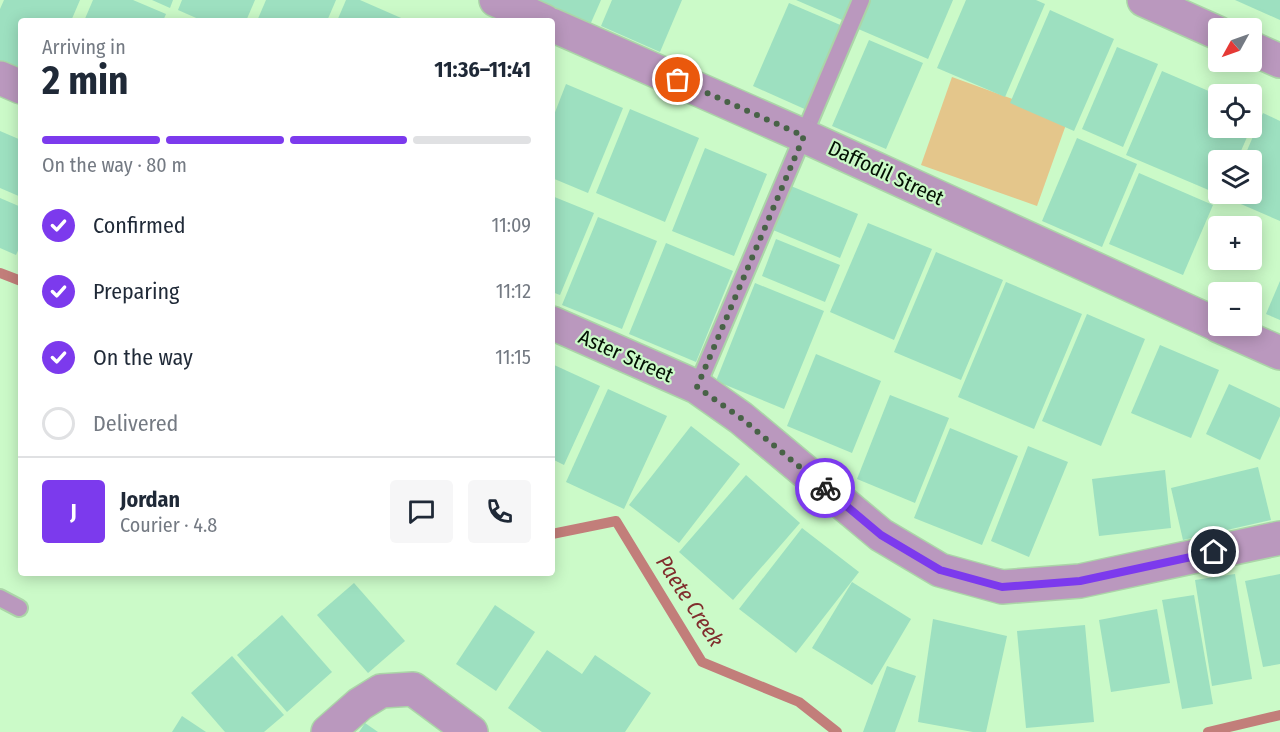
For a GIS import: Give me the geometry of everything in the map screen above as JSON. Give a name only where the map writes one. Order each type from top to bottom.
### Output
[{"type":"street","points":[[496,0],[536,18]]},
{"type":"street","points":[[1144,0],[1208,29]]},
{"type":"street","name":"Daffodil Street","points":[[555,26],[804,136],[1208,320]]},
{"type":"street","points":[[1262,53],[1280,61]]},
{"type":"street","points":[[0,78],[18,86]]},
{"type":"street","name":"Aster Street","points":[[555,324],[697,387],[741,418],[881,535],[940,570],[1002,587],[1080,581],[1280,538]]},
{"type":"street","name":"Daffodil Street","points":[[1242,336],[1280,353]]},
{"type":"street","points":[[328,732],[360,704],[381,691],[413,689],[471,732]]},
{"type":"lane","points":[[697,387],[861,0]]},
{"type":"lane","points":[[0,598],[19,608]]},
{"type":"shaded area","points":[[952,77],[1068,119],[1037,206],[921,165]]},
{"type":"building","points":[[4,0],[80,0],[72,18],[18,18],[18,71],[0,63],[0,9]]},
{"type":"building","points":[[93,0],[133,0],[166,14],[164,18],[85,18]]},
{"type":"building","points":[[152,0],[173,0],[170,8]]},
{"type":"building","points":[[182,0],[255,0],[247,18],[196,18],[178,10]]},
{"type":"building","points":[[266,0],[336,0],[328,18],[258,18]]},
{"type":"building","points":[[346,0],[360,0],[401,18],[338,18]]},
{"type":"building","points":[[532,0],[601,0],[590,25]]},
{"type":"building","points":[[612,0],[682,0],[660,52],[601,26]]},
{"type":"building","points":[[796,0],[851,0],[842,20]]},
{"type":"building","points":[[868,0],[953,0],[928,59],[856,28]]},
{"type":"building","points":[[966,0],[1036,0],[1045,4],[1005,97],[937,68]]},
{"type":"building","points":[[1235,0],[1280,0],[1280,20]]},
{"type":"building","points":[[789,3],[845,27],[809,111],[753,86]]},
{"type":"building","points":[[1050,10],[1114,39],[1074,131],[1010,103]]},
{"type":"building","points":[[869,40],[923,63],[886,149],[832,126]]},
{"type":"building","points":[[1117,47],[1158,64],[1123,147],[1082,129]]},
{"type":"building","points":[[1162,71],[1208,91],[1208,138],[1247,138],[1241,150],[1208,150],[1208,190],[1126,155]]},
{"type":"building","points":[[566,84],[623,108],[588,193],[555,179],[555,112]]},
{"type":"building","points":[[630,109],[699,138],[665,222],[596,193]]},
{"type":"building","points":[[1263,113],[1280,121],[1280,221],[1241,204],[1262,204],[1262,150],[1247,150],[1252,138],[1262,138]]},
{"type":"building","points":[[0,131],[18,139],[18,196],[0,188]]},
{"type":"building","points":[[1077,138],[1137,164],[1102,247],[1042,221]]},
{"type":"building","points":[[705,148],[767,174],[734,256],[672,231]]},
{"type":"building","points":[[1139,173],[1213,205],[1183,275],[1109,244]]},
{"type":"building","points":[[791,186],[858,214],[840,258],[773,230]]},
{"type":"building","points":[[555,197],[594,213],[560,295],[555,293]]},
{"type":"building","points":[[0,198],[18,206],[18,251],[16,255],[0,248]]},
{"type":"building","points":[[598,217],[657,241],[622,329],[562,305]]},
{"type":"building","points":[[868,223],[932,249],[894,340],[830,312]]},
{"type":"building","points":[[776,239],[840,265],[825,302],[762,276]]},
{"type":"building","points":[[666,243],[733,271],[696,362],[629,334]]},
{"type":"building","points":[[936,252],[1003,280],[961,380],[894,352]]},
{"type":"building","points":[[1280,281],[1280,320],[1266,314]]},
{"type":"building","points":[[1006,282],[1082,314],[1034,429],[958,397]]},
{"type":"building","points":[[755,283],[824,311],[784,409],[716,381]]},
{"type":"building","points":[[1087,314],[1145,339],[1101,446],[1042,421]]},
{"type":"building","points":[[1160,345],[1219,370],[1191,438],[1131,413]]},
{"type":"building","points":[[816,354],[881,381],[852,453],[787,426]]},
{"type":"building","points":[[555,365],[600,386],[564,465],[555,460]]},
{"type":"building","points":[[1229,384],[1280,408],[1280,416],[1260,460],[1206,434]]},
{"type":"building","points":[[608,389],[667,416],[624,509],[566,482]]},
{"type":"building","points":[[890,395],[949,418],[915,503],[857,479]]},
{"type":"building","points":[[691,426],[740,464],[679,543],[629,505]]},
{"type":"building","points":[[950,428],[1018,456],[982,545],[914,518]]},
{"type":"building","points":[[1028,446],[1068,462],[1029,557],[991,541]]},
{"type":"building","points":[[1258,467],[1271,520],[1183,540],[1171,488]]},
{"type":"building","points":[[1165,470],[1171,528],[1099,536],[1092,479]]},
{"type":"building","points":[[746,475],[800,523],[733,600],[679,552]]},
{"type":"building","points":[[802,528],[859,572],[796,653],[739,609]]},
{"type":"building","points":[[1235,574],[1252,679],[1212,686],[1195,580]]},
{"type":"building","points":[[1280,574],[1280,664],[1263,667],[1245,581]]},
{"type":"building","points":[[852,582],[911,619],[872,685],[812,648]]},
{"type":"building","points":[[354,583],[405,641],[368,673],[317,615]]},
{"type":"building","points":[[1194,595],[1213,704],[1182,709],[1162,600]]},
{"type":"building","points":[[495,605],[535,632],[496,691],[456,664]]},
{"type":"building","points":[[1157,609],[1170,683],[1111,692],[1099,620]]},
{"type":"building","points":[[282,615],[332,672],[287,712],[237,655]]},
{"type":"building","points":[[933,619],[1007,636],[986,732],[973,732],[918,722]]},
{"type":"building","points":[[1085,625],[1094,722],[1026,728],[1017,631]]},
{"type":"building","points":[[547,650],[582,674],[595,655],[651,693],[625,732],[542,732],[508,708]]},
{"type":"building","points":[[232,656],[284,715],[264,732],[225,732],[191,693]]},
{"type":"building","points":[[887,666],[916,676],[895,732],[863,732]]},
{"type":"building","points":[[182,716],[206,732],[172,732]]},
{"type":"building","points":[[365,723],[378,732],[359,732]]},
{"type":"waterway","name":"Paete Creek","points":[[0,273],[18,280]]},
{"type":"waterway","name":"Paete Creek","points":[[555,533],[616,521],[702,662],[799,702],[837,732]]},
{"type":"waterway","name":"Paete Creek","points":[[1208,732],[1280,715]]},
{"type":"way so far","points":[[678,80],[804,136],[697,387],[741,418],[825,488]]},
{"type":"route","points":[[825,488],[881,535],[940,570],[1002,587],[1080,581],[1214,552]]}]
